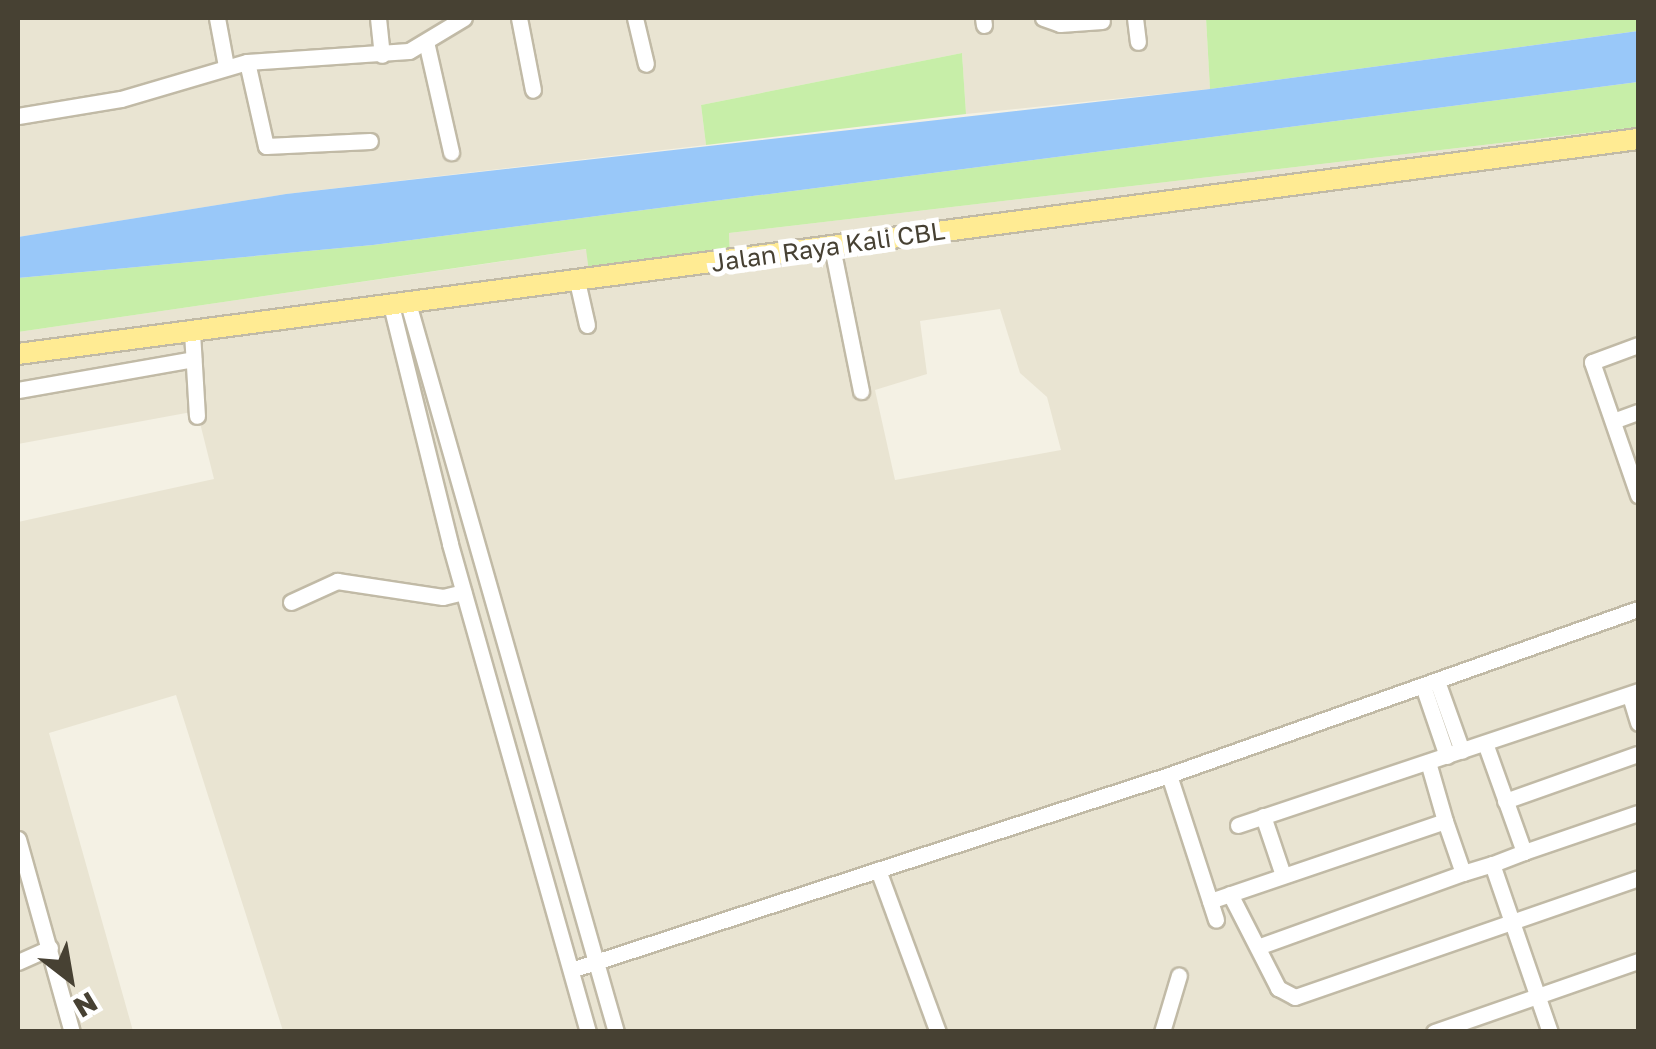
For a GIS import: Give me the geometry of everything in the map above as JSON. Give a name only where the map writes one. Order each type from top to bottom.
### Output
[{"type":"main road","name":"Jalan Raya Kali CBL","points":[[18,354],[1638,139]]},
{"type":"street","points":[[218,18],[226,66]]},
{"type":"street","points":[[378,18],[382,55]]},
{"type":"street","points":[[18,134],[19,116],[121,99],[226,66],[382,55],[427,46],[464,18]]},
{"type":"street","points":[[520,18],[533,90]]},
{"type":"street","points":[[635,18],[646,64]]},
{"type":"street","points":[[1043,18],[1060,24],[1102,21]]},
{"type":"street","points":[[1135,18],[1138,42]]},
{"type":"street","points":[[427,46],[452,152]]},
{"type":"street","points":[[247,62],[266,146],[370,141]]},
{"type":"street","points":[[832,247],[861,392]]},
{"type":"street","points":[[577,281],[586,325]]},
{"type":"street","points":[[400,304],[414,373],[410,394],[588,1032]]},
{"type":"street","points":[[192,332],[198,416]]},
{"type":"street","points":[[1638,346],[1592,362],[1635,472],[1638,495]]},
{"type":"street","points":[[18,390],[194,361]]},
{"type":"street","points":[[414,373],[430,390],[616,1032]]},
{"type":"street","points":[[410,394],[430,390]]},
{"type":"street","points":[[1612,421],[1638,412]]},
{"type":"street","points":[[291,602],[337,581],[444,597],[463,592]]},
{"type":"street","points":[[571,970],[1169,775],[1638,608]]},
{"type":"street","points":[[1430,684],[1455,753]]},
{"type":"street","points":[[1238,824],[1634,694],[1638,723]]},
{"type":"street","points":[[1485,743],[1524,852]]},
{"type":"street","points":[[1505,801],[1638,754]]},
{"type":"street","points":[[1428,762],[1464,874]]},
{"type":"street","points":[[1169,775],[1216,920]]},
{"type":"street","points":[[1258,947],[1638,813]]},
{"type":"street","points":[[1263,816],[1283,875]]},
{"type":"street","points":[[1210,901],[1446,820]]},
{"type":"street","points":[[18,846],[72,1032]]},
{"type":"street","points":[[1492,864],[1550,1032]]},
{"type":"street","points":[[878,870],[938,1032]]},
{"type":"street","points":[[1230,894],[1282,994],[1295,997],[1638,878]]},
{"type":"street","points":[[18,962],[50,948]]},
{"type":"street","points":[[1434,1032],[1638,961]]},
{"type":"street","points":[[1162,1032],[1179,975]]},
{"type":"shaded area","points":[[18,18],[1206,18],[1210,89],[966,114],[962,53],[701,105],[706,145],[286,194],[18,237]]},
{"type":"shaded area","points":[[1638,127],[1638,1031],[283,1031],[176,695],[49,733],[133,1031],[18,1031],[18,522],[214,479],[197,411],[18,444],[18,332],[587,249],[589,281],[730,257],[729,233]],"holes":[[[1000,309],[1020,373],[1047,397],[1061,450],[895,480],[875,390],[927,374],[920,321]]]},
{"type":"green space","points":[[1206,18],[1638,18],[1638,31],[1210,89]]},
{"type":"green space","points":[[962,53],[966,114],[706,145],[701,105]]},
{"type":"green space","points":[[1638,82],[1638,127],[729,233],[730,257],[590,281],[586,249],[18,332],[18,278],[373,245]]},
{"type":"water","points":[[1638,31],[1638,82],[373,245],[18,278],[18,237],[286,194],[1210,89]]}]
